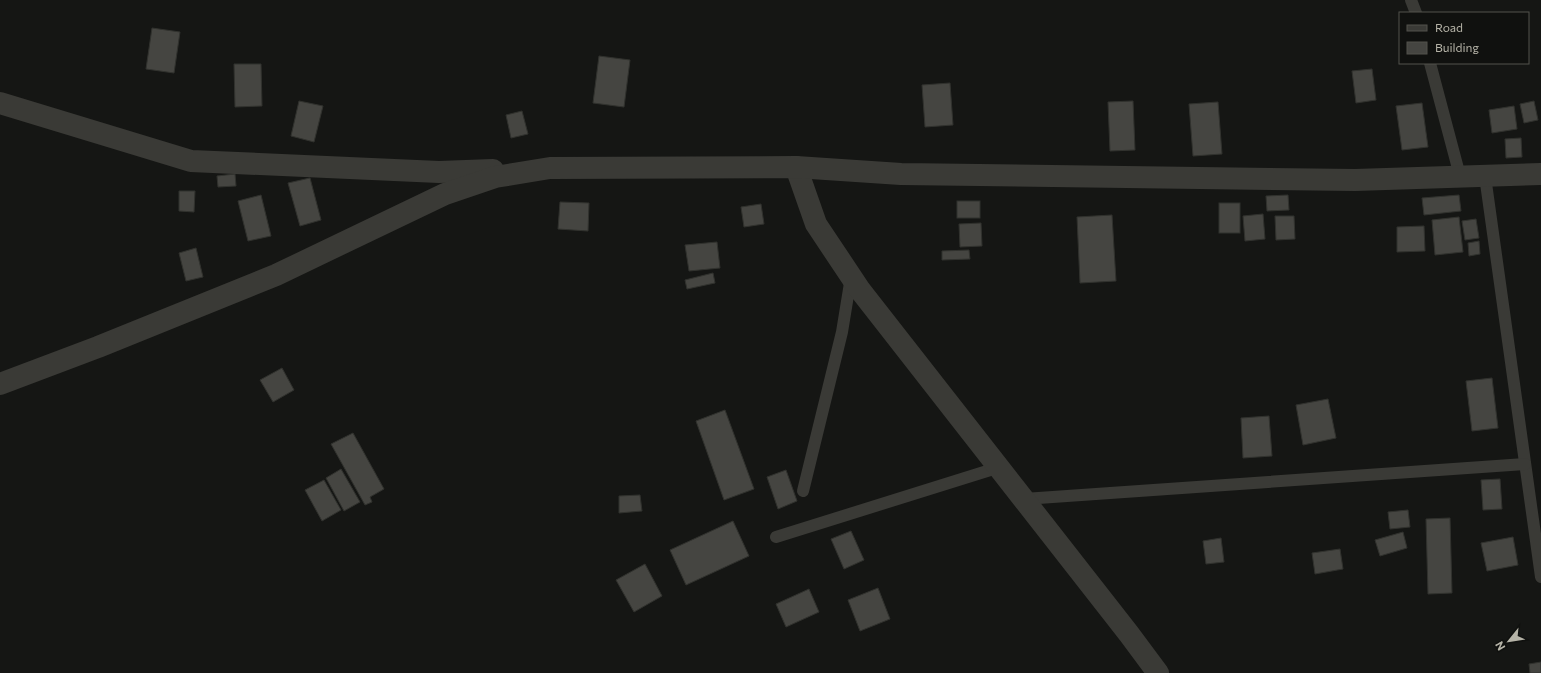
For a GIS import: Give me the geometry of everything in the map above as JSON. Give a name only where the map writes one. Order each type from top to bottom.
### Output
[{"type":"street","points":[[0,103],[191,161],[439,172],[550,168],[796,167],[901,174],[1354,180],[1541,174]]},
{"type":"street","points":[[796,167],[816,224],[851,276],[1158,673]]},
{"type":"street","points":[[0,384],[98,347],[276,275],[445,194],[495,177],[550,168]]},
{"type":"street","points":[[439,172],[445,194]]},
{"type":"lane","points":[[1411,0],[1416,12]]},
{"type":"lane","points":[[1430,64],[1460,176]]},
{"type":"lane","points":[[1485,176],[1541,578]]},
{"type":"lane","points":[[803,492],[842,332],[851,276]]},
{"type":"lane","points":[[1024,499],[1525,464]]},
{"type":"lane","points":[[776,536],[1000,468]]},
{"type":"building","points":[[152,28],[180,32],[174,73],[146,69]]},
{"type":"building","points":[[599,56],[630,60],[624,107],[593,103]]},
{"type":"building","points":[[234,64],[261,64],[262,106],[235,107]]},
{"type":"building","points":[[1372,69],[1376,100],[1356,103],[1352,71]]},
{"type":"building","points":[[950,83],[953,125],[925,127],[922,85]]},
{"type":"building","points":[[299,101],[323,106],[314,142],[291,136]]},
{"type":"building","points":[[1133,101],[1135,150],[1110,151],[1108,102]]},
{"type":"building","points":[[1534,101],[1538,120],[1524,123],[1520,104]]},
{"type":"building","points":[[1218,102],[1222,154],[1193,156],[1189,104]]},
{"type":"building","points":[[1422,103],[1428,147],[1402,150],[1396,106]]},
{"type":"building","points":[[1514,106],[1517,129],[1492,133],[1489,110]]},
{"type":"building","points":[[522,111],[528,134],[511,138],[506,115]]},
{"type":"building","points":[[1521,138],[1522,157],[1506,158],[1505,139]]},
{"type":"building","points":[[235,174],[236,186],[218,187],[217,176]]},
{"type":"building","points":[[310,178],[321,220],[300,226],[288,183]]},
{"type":"building","points":[[179,191],[195,191],[194,212],[179,211]]},
{"type":"building","points":[[261,195],[271,236],[248,241],[238,201]]},
{"type":"building","points":[[1288,195],[1289,210],[1267,211],[1266,196]]},
{"type":"building","points":[[1459,195],[1461,211],[1424,215],[1422,198]]},
{"type":"building","points":[[957,201],[980,201],[980,218],[957,218]]},
{"type":"building","points":[[560,202],[589,203],[588,231],[558,229]]},
{"type":"building","points":[[1219,203],[1240,203],[1240,233],[1219,233]]},
{"type":"building","points":[[761,204],[764,224],[744,227],[741,207]]},
{"type":"building","points":[[1263,214],[1265,239],[1245,241],[1243,216]]},
{"type":"building","points":[[1112,215],[1116,281],[1080,283],[1077,217]]},
{"type":"building","points":[[1275,216],[1294,216],[1295,239],[1276,240]]},
{"type":"building","points":[[1459,217],[1463,252],[1435,255],[1432,220]]},
{"type":"building","points":[[1476,219],[1479,238],[1465,240],[1462,221]]},
{"type":"building","points":[[981,223],[982,246],[960,247],[959,224]]},
{"type":"building","points":[[1424,226],[1425,251],[1397,252],[1397,227]]},
{"type":"building","points":[[1479,241],[1480,254],[1469,256],[1468,243]]},
{"type":"building","points":[[717,242],[720,268],[689,271],[685,245]]},
{"type":"building","points":[[196,248],[203,277],[186,281],[179,253]]},
{"type":"building","points":[[969,250],[970,259],[942,260],[942,251]]},
{"type":"building","points":[[713,273],[715,283],[687,289],[685,280]]},
{"type":"building","points":[[282,368],[294,390],[273,402],[260,380]]},
{"type":"building","points":[[1492,378],[1498,428],[1472,431],[1466,381]]},
{"type":"building","points":[[1328,399],[1336,438],[1303,445],[1296,405]]},
{"type":"building","points":[[725,410],[754,489],[724,500],[696,421]]},
{"type":"building","points":[[1269,416],[1272,456],[1243,458],[1241,418]]},
{"type":"building","points":[[353,433],[384,489],[370,497],[372,502],[365,505],[331,444]]},
{"type":"building","points":[[341,469],[360,502],[344,511],[326,478]]},
{"type":"building","points":[[786,470],[797,501],[778,509],[767,477]]},
{"type":"building","points":[[1500,479],[1502,509],[1483,510],[1481,480]]},
{"type":"building","points":[[324,480],[341,510],[322,521],[305,490]]},
{"type":"building","points":[[640,495],[642,511],[619,513],[619,496]]},
{"type":"building","points":[[1408,510],[1410,527],[1390,529],[1388,512]]},
{"type":"building","points":[[1450,518],[1452,593],[1428,594],[1426,519]]},
{"type":"building","points":[[733,521],[749,556],[686,585],[670,550]]},
{"type":"building","points":[[851,531],[864,560],[844,569],[831,539]]},
{"type":"building","points":[[1403,532],[1407,548],[1380,556],[1375,540]]},
{"type":"building","points":[[1513,537],[1518,565],[1487,571],[1481,543]]},
{"type":"building","points":[[1221,538],[1224,562],[1206,564],[1203,541]]},
{"type":"building","points":[[1340,549],[1343,569],[1315,574],[1312,553]]},
{"type":"building","points":[[645,564],[662,596],[634,612],[616,580]]},
{"type":"building","points":[[878,588],[890,619],[860,631],[848,600]]},
{"type":"building","points":[[809,589],[819,612],[786,627],[776,604]]},
{"type":"building","points":[[1541,662],[1541,673],[1530,673],[1529,664]]}]
